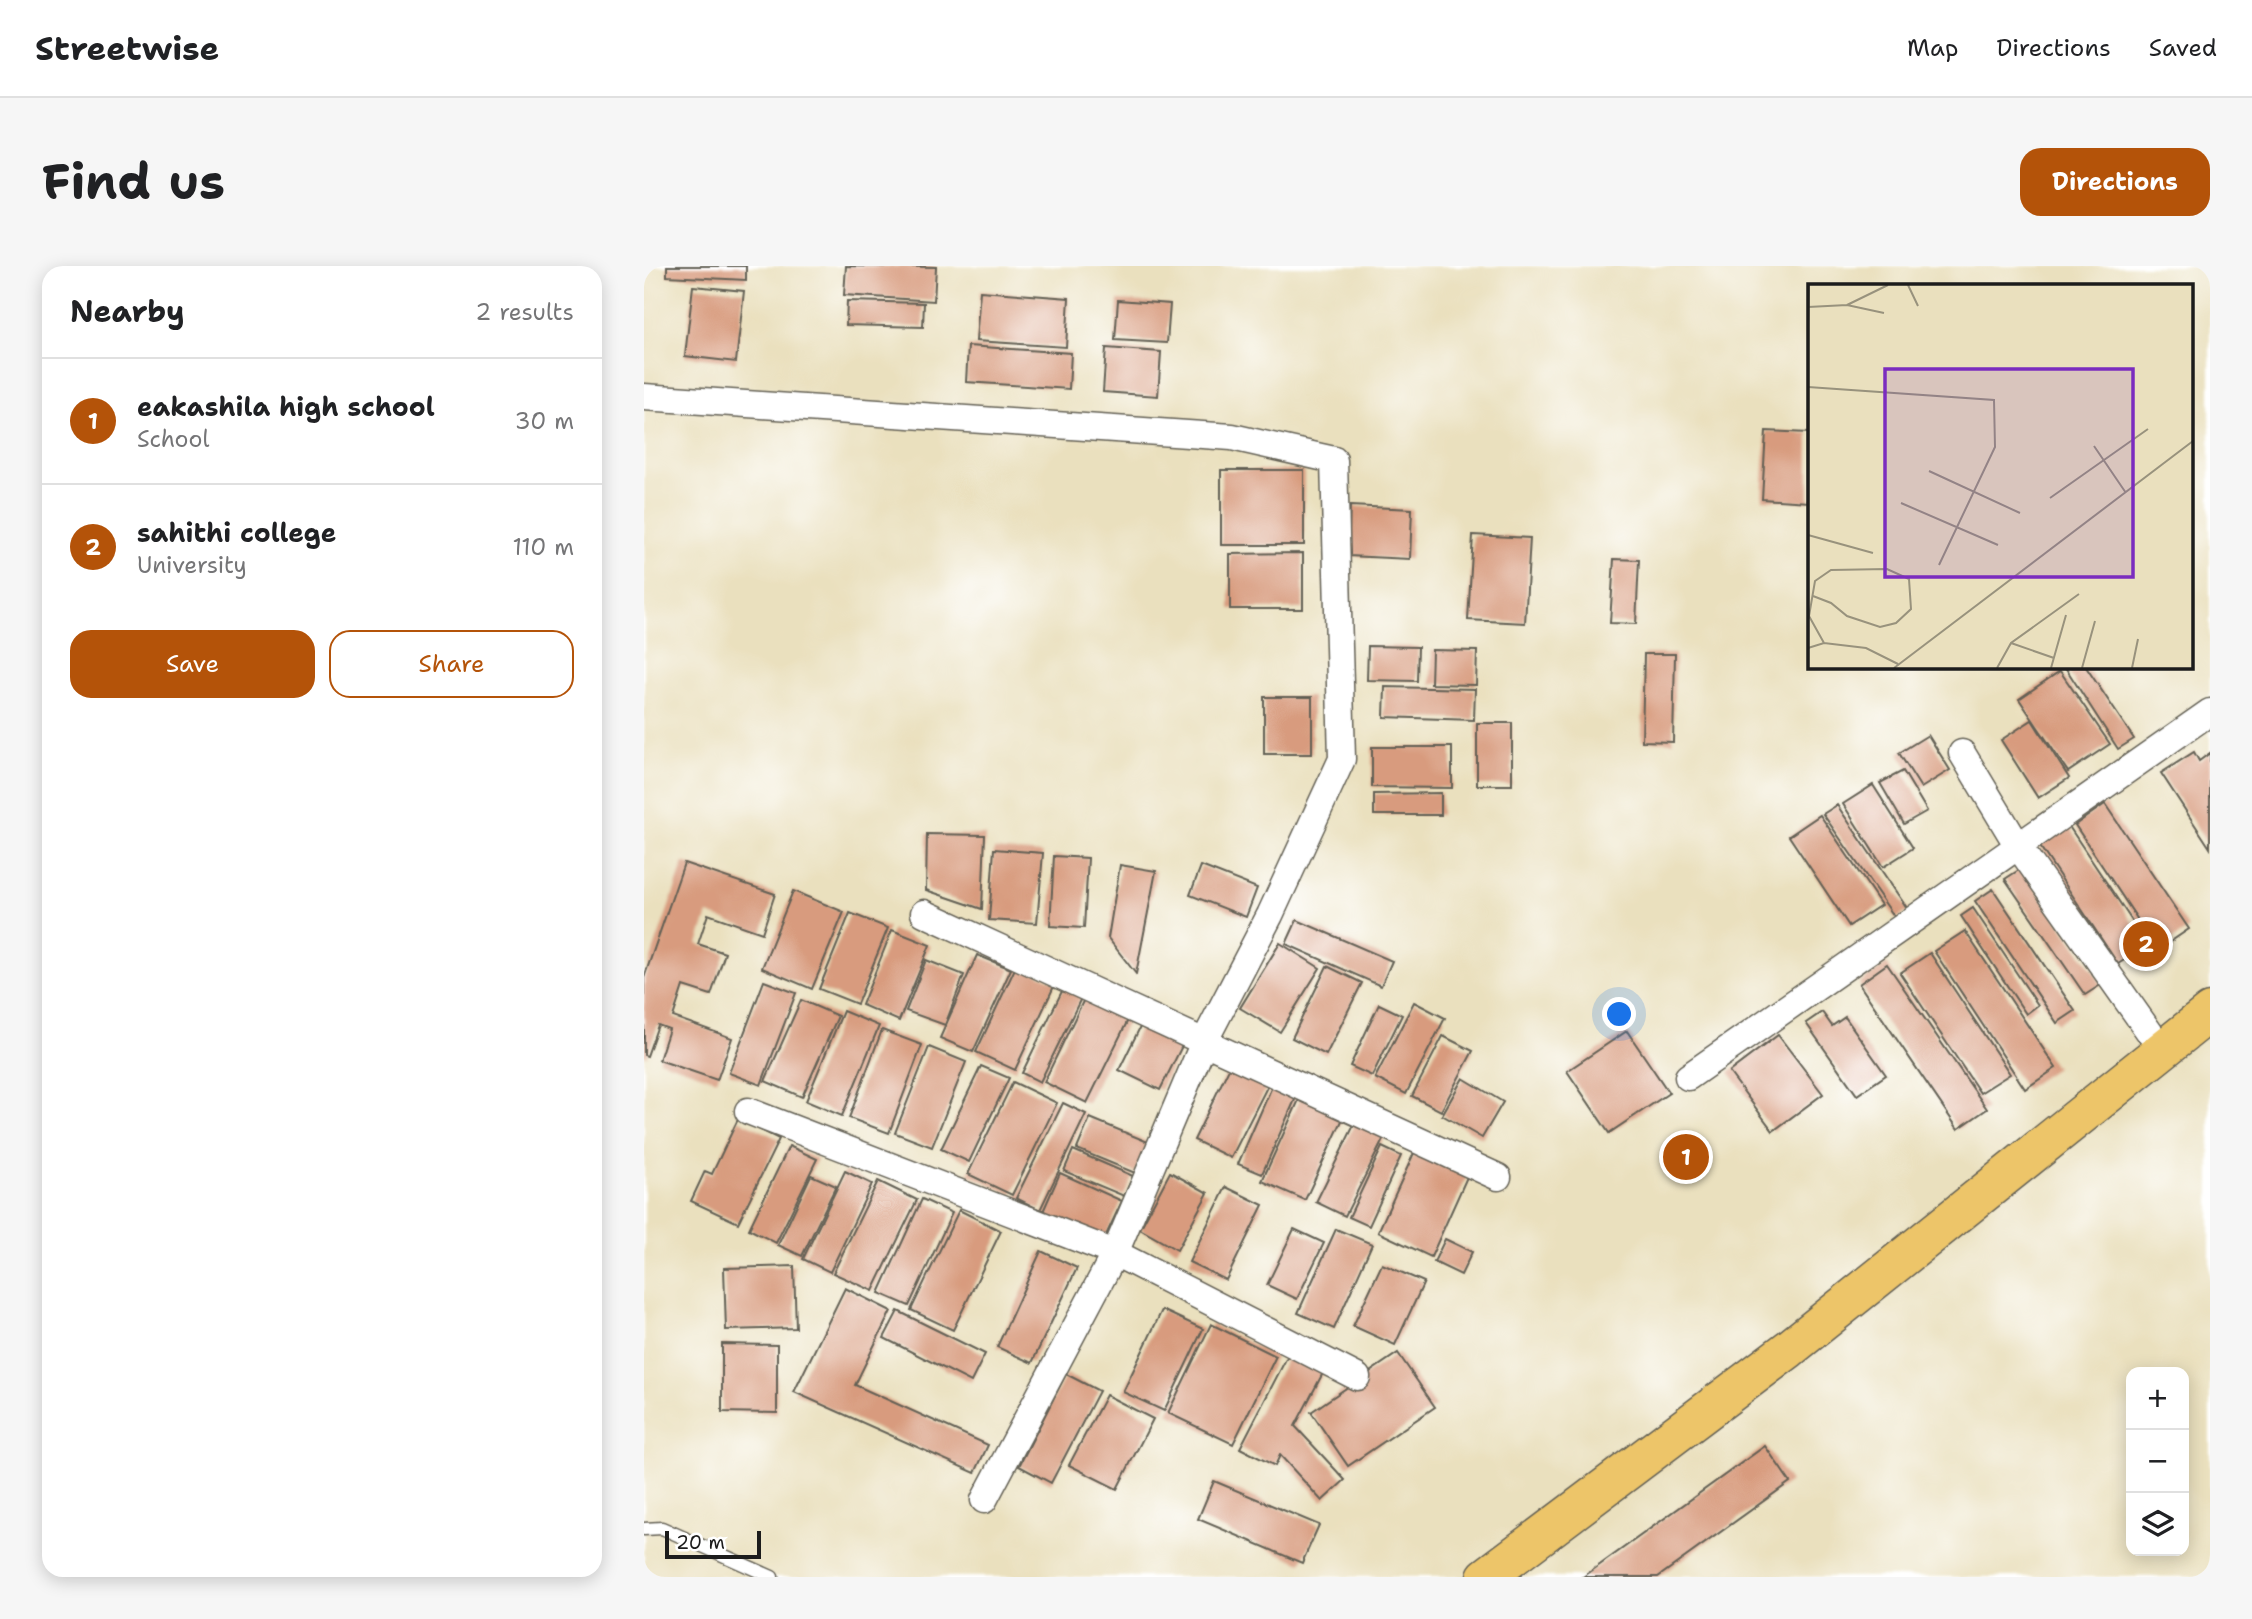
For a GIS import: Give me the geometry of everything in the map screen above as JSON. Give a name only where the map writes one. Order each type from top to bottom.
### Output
[{"type":"main road","points":[[1486,1577],[1789,1349],[2210,1012]]},
{"type":"street","points":[[644,397],[1233,437],[1334,460],[1342,759],[1270,915],[1204,1042],[1115,1253],[984,1500]]},
{"type":"street","points":[[1688,1077],[2210,712]]},
{"type":"street","points":[[1962,753],[2018,846],[2162,1050]]},
{"type":"street","points":[[924,913],[1498,1177]]},
{"type":"street","points":[[748,1111],[1115,1253],[1357,1377]]},
{"type":"lane","points":[[644,1529],[662,1528],[772,1577]]},
{"type":"building","points":[[667,266],[746,266],[746,280],[667,276]]},
{"type":"building","points":[[846,266],[936,267],[934,301],[844,295]]},
{"type":"building","points":[[693,286],[744,291],[736,362],[685,356]]},
{"type":"building","points":[[980,291],[1069,298],[1066,347],[976,341]]},
{"type":"building","points":[[1118,300],[1170,304],[1167,343],[1115,340]]},
{"type":"building","points":[[847,301],[924,303],[923,327],[846,325]]},
{"type":"building","points":[[968,346],[1071,353],[1069,389],[966,382]]},
{"type":"building","points":[[1106,348],[1161,352],[1158,396],[1103,392]]},
{"type":"building","points":[[1766,431],[1808,433],[1808,502],[1762,499]]},
{"type":"building","points":[[1221,470],[1304,470],[1304,545],[1221,545]]},
{"type":"building","points":[[1350,506],[1412,509],[1410,559],[1348,556]]},
{"type":"building","points":[[1473,535],[1530,538],[1525,623],[1468,620]]},
{"type":"building","points":[[1303,553],[1303,609],[1230,609],[1230,554]]},
{"type":"building","points":[[1614,559],[1639,560],[1636,624],[1610,623]]},
{"type":"building","points":[[1368,646],[1418,647],[1417,681],[1367,680]]},
{"type":"building","points":[[1432,650],[1477,651],[1476,685],[1431,684]]},
{"type":"building","points":[[1644,654],[1675,654],[1673,742],[1642,741]]},
{"type":"building","points":[[2066,668],[2087,668],[2134,739],[2118,749]]},
{"type":"building","points":[[2060,671],[2110,744],[2068,772],[2019,699]]},
{"type":"building","points":[[1385,687],[1475,689],[1474,720],[1384,717]]},
{"type":"building","points":[[1264,697],[1312,697],[1312,754],[1264,754]]},
{"type":"building","points":[[2032,720],[2069,778],[2038,798],[2001,740]]},
{"type":"building","points":[[1477,723],[1512,723],[1512,785],[1477,785]]},
{"type":"building","points":[[1928,735],[1950,770],[1921,788],[1899,753]]},
{"type":"building","points":[[1372,747],[1452,747],[1452,788],[1372,787]]},
{"type":"building","points":[[2194,752],[2199,761],[2210,753],[2210,848],[2161,773]]},
{"type":"building","points":[[1903,771],[1927,811],[1904,824],[1880,783]]},
{"type":"building","points":[[1873,785],[1913,848],[1883,867],[1843,804]]},
{"type":"building","points":[[1441,793],[1441,815],[1374,815],[1374,794]]},
{"type":"building","points":[[2105,804],[2189,929],[2158,950],[2075,825]]},
{"type":"building","points":[[1837,805],[1909,911],[1896,919],[1823,814]]},
{"type":"building","points":[[1820,815],[1881,905],[1849,926],[1789,836]]},
{"type":"building","points":[[2068,825],[2148,945],[2118,964],[2039,845]]},
{"type":"building","points":[[927,834],[985,835],[982,909],[926,890]]},
{"type":"building","points":[[994,849],[1043,853],[1037,923],[989,920]]},
{"type":"building","points":[[1054,856],[1088,858],[1084,928],[1050,926]]},
{"type":"building","points":[[684,863],[775,894],[762,933],[708,914],[698,944],[725,953],[711,995],[683,986],[673,1017],[732,1038],[717,1080],[659,1060],[669,1029],[658,1025],[647,1056],[644,1055],[644,978]]},
{"type":"building","points":[[1120,865],[1156,871],[1136,974],[1108,938]]},
{"type":"building","points":[[1201,866],[1257,888],[1246,917],[1190,895]]},
{"type":"building","points":[[2022,868],[2102,984],[2085,995],[2005,879]]},
{"type":"building","points":[[1993,889],[2075,1011],[2057,1023],[1975,901]]},
{"type":"building","points":[[793,891],[844,912],[812,989],[762,968]]},
{"type":"building","points":[[1973,908],[2038,1005],[2026,1014],[1961,916]]},
{"type":"building","points":[[850,913],[888,928],[857,1004],[819,989]]},
{"type":"building","points":[[1297,920],[1392,961],[1381,986],[1286,944]]},
{"type":"building","points":[[892,930],[930,945],[899,1021],[862,1005]]},
{"type":"building","points":[[1965,931],[2056,1068],[2025,1089],[1934,951]]},
{"type":"building","points":[[1280,943],[1320,968],[1280,1032],[1240,1008]]},
{"type":"building","points":[[1930,953],[2010,1074],[1980,1093],[1900,973]]},
{"type":"building","points":[[977,955],[1011,969],[973,1052],[940,1038]]},
{"type":"building","points":[[926,960],[964,975],[945,1025],[906,1011]]},
{"type":"building","points":[[1017,964],[1056,982],[1015,1070],[976,1052]]},
{"type":"building","points":[[1887,964],[1987,1109],[1958,1129],[1859,984]]},
{"type":"building","points":[[1327,966],[1362,983],[1326,1055],[1292,1038]]},
{"type":"building","points":[[764,981],[796,993],[761,1085],[729,1073]]},
{"type":"building","points":[[1066,983],[1084,992],[1040,1082],[1022,1073]]},
{"type":"building","points":[[1087,993],[1131,1014],[1087,1103],[1044,1082]]},
{"type":"building","points":[[801,1000],[838,1016],[802,1097],[765,1081]]},
{"type":"building","points":[[1414,1002],[1445,1018],[1406,1094],[1375,1078]]},
{"type":"building","points":[[1379,1004],[1402,1015],[1372,1076],[1350,1066]]},
{"type":"building","points":[[843,1011],[879,1026],[842,1116],[806,1101]]},
{"type":"building","points":[[1822,1012],[1832,1026],[1845,1017],[1886,1075],[1857,1095],[1806,1023]]},
{"type":"building","points":[[1144,1019],[1185,1040],[1160,1090],[1119,1070]]},
{"type":"building","points":[[882,1030],[922,1045],[889,1133],[849,1118]]},
{"type":"building","points":[[1627,1031],[1669,1093],[1609,1133],[1567,1071]]},
{"type":"building","points":[[1778,1035],[1823,1094],[1773,1131],[1729,1072]]},
{"type":"building","points":[[1443,1036],[1473,1051],[1441,1111],[1412,1096]]},
{"type":"building","points":[[929,1047],[966,1062],[932,1147],[895,1133]]},
{"type":"building","points":[[981,1066],[1009,1078],[969,1162],[941,1149]]},
{"type":"building","points":[[1230,1066],[1268,1085],[1231,1158],[1194,1140]]},
{"type":"building","points":[[1463,1078],[1503,1102],[1482,1138],[1442,1115]]},
{"type":"building","points":[[1013,1082],[1057,1103],[1012,1195],[968,1174]]},
{"type":"building","points":[[1274,1082],[1298,1093],[1262,1174],[1238,1164]]},
{"type":"building","points":[[1303,1091],[1347,1110],[1305,1200],[1262,1181]]},
{"type":"building","points":[[1063,1103],[1086,1114],[1040,1210],[1016,1198]]},
{"type":"building","points":[[1090,1118],[1148,1142],[1135,1173],[1077,1149]]},
{"type":"building","points":[[738,1119],[779,1139],[738,1223],[691,1201],[705,1171],[712,1174]]},
{"type":"building","points":[[1356,1121],[1385,1136],[1345,1216],[1316,1202]]},
{"type":"building","points":[[1418,1144],[1471,1168],[1431,1257],[1378,1232]]},
{"type":"building","points":[[789,1146],[817,1159],[776,1243],[749,1229]]},
{"type":"building","points":[[1382,1147],[1401,1156],[1369,1226],[1349,1217]]},
{"type":"building","points":[[1073,1150],[1133,1176],[1124,1196],[1064,1171]]},
{"type":"building","points":[[845,1171],[872,1184],[830,1272],[803,1259]]},
{"type":"building","points":[[1170,1172],[1208,1193],[1177,1250],[1140,1229]]},
{"type":"building","points":[[1060,1173],[1122,1201],[1102,1244],[1041,1216]]},
{"type":"building","points":[[811,1175],[836,1186],[802,1256],[778,1245]]},
{"type":"building","points":[[878,1181],[917,1200],[873,1291],[833,1273]]},
{"type":"building","points":[[1226,1187],[1263,1205],[1226,1280],[1189,1262]]},
{"type":"building","points":[[922,1199],[952,1213],[909,1306],[879,1293]]},
{"type":"building","points":[[959,1210],[1001,1231],[953,1330],[911,1310]]},
{"type":"building","points":[[1294,1229],[1324,1243],[1297,1299],[1267,1285]]},
{"type":"building","points":[[1336,1229],[1372,1244],[1334,1329],[1298,1313]]},
{"type":"building","points":[[1445,1239],[1472,1252],[1461,1275],[1434,1262]]},
{"type":"building","points":[[1041,1251],[1077,1268],[1032,1363],[997,1347]]},
{"type":"building","points":[[1382,1264],[1424,1282],[1395,1345],[1353,1326]]},
{"type":"building","points":[[794,1266],[796,1328],[726,1330],[724,1268]]},
{"type":"building","points":[[845,1288],[891,1311],[855,1385],[988,1445],[975,1473],[794,1392]]},
{"type":"building","points":[[1162,1310],[1203,1329],[1164,1411],[1123,1392]]},
{"type":"building","points":[[898,1311],[985,1354],[971,1382],[884,1338]]},
{"type":"building","points":[[1211,1324],[1276,1356],[1233,1444],[1168,1413]]},
{"type":"building","points":[[722,1344],[777,1345],[777,1413],[722,1412]]},
{"type":"building","points":[[1398,1353],[1435,1407],[1348,1466],[1311,1412]]},
{"type":"building","points":[[1288,1355],[1323,1373],[1295,1426],[1345,1480],[1322,1501],[1280,1455],[1275,1466],[1240,1448]]},
{"type":"building","points":[[1066,1374],[1099,1391],[1051,1483],[1019,1466]]},
{"type":"building","points":[[1106,1395],[1153,1419],[1117,1489],[1069,1465]]},
{"type":"building","points":[[1765,1446],[1790,1482],[1658,1577],[1583,1577]]},
{"type":"building","points":[[1214,1481],[1319,1525],[1302,1563],[1198,1519]]},
{"type":"place","name":"sahithi college","points":[[2146,944]]},
{"type":"place","name":"eakashila high school","points":[[1686,1157]]}]
